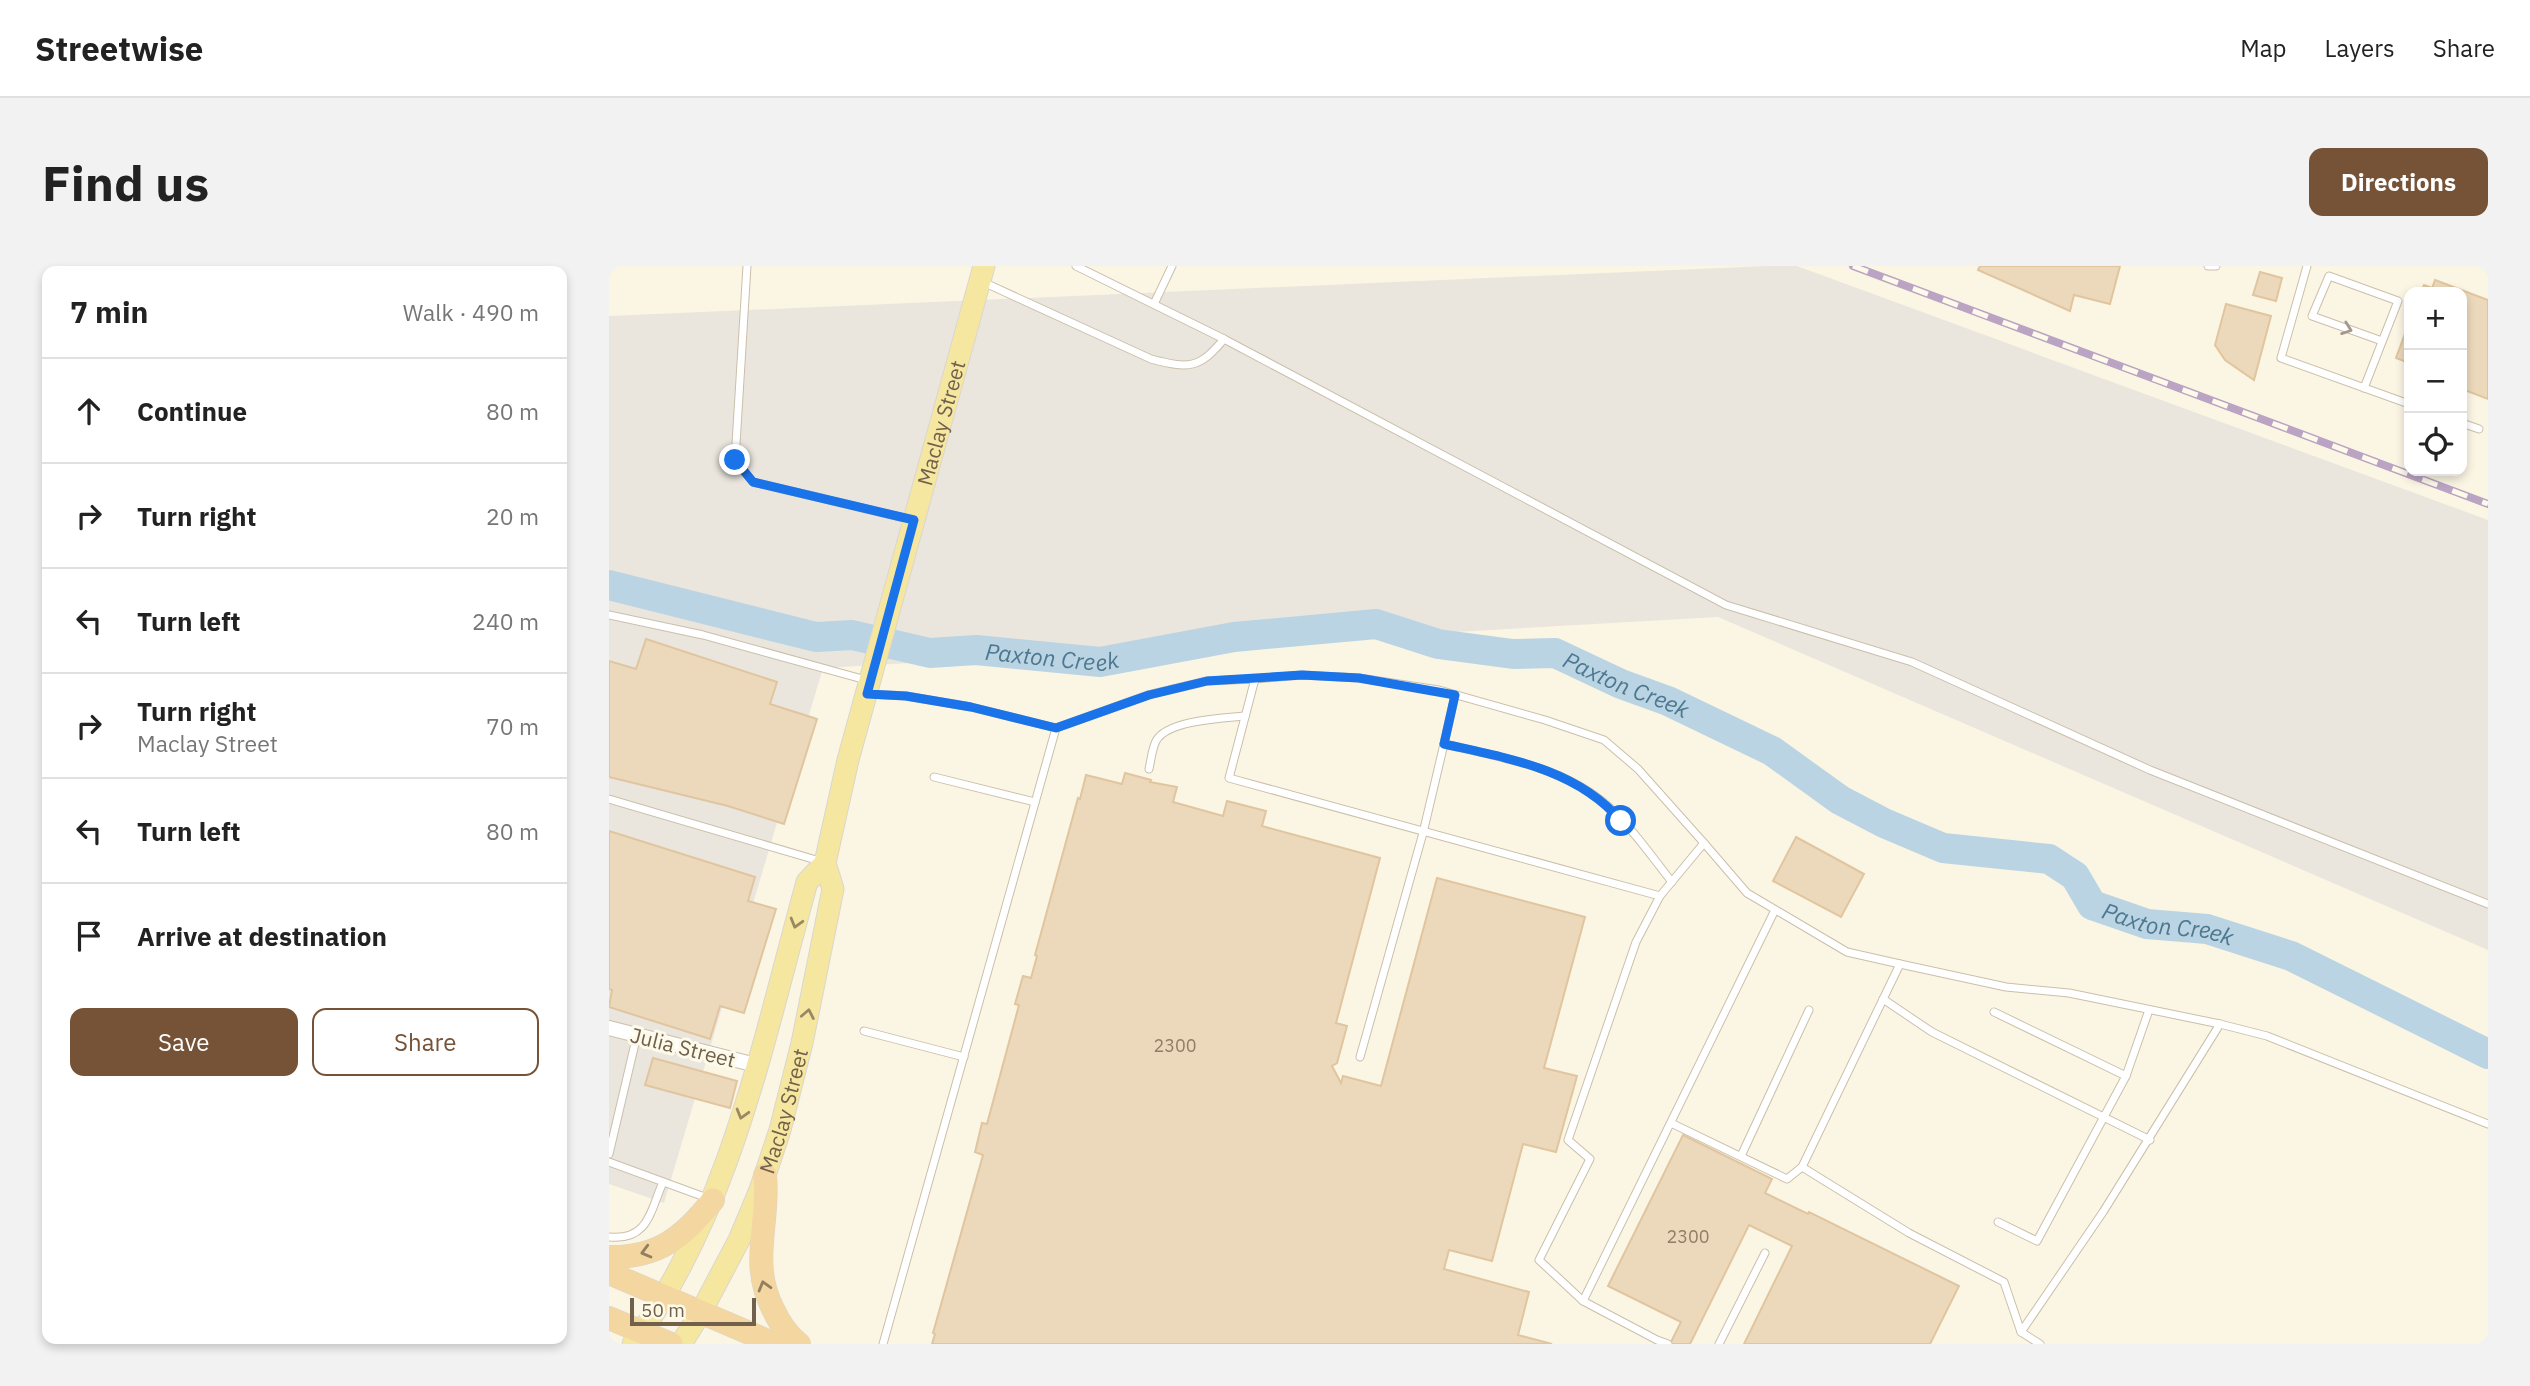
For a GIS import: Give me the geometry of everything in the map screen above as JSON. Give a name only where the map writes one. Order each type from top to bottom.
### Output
[{"type":"highway","points":[[765,1175],[767,1195],[761,1245],[761,1276],[776,1317],[799,1344]]},
{"type":"highway","points":[[609,1257],[638,1255],[660,1248],[688,1230],[713,1200]]},
{"type":"highway","points":[[609,1273],[775,1344]]},
{"type":"highway","points":[[609,1318],[637,1338],[671,1344]]},
{"type":"main road","name":"Maclay Street","points":[[681,1344],[739,1240],[765,1175],[793,1081],[833,889],[825,863],[848,760],[982,273]]},
{"type":"main road","name":"Maclay Street","points":[[637,1338],[691,1248],[713,1200],[733,1147],[807,882],[825,863]]},
{"type":"street","name":"Julia Street","points":[[609,1028],[756,1065]]},
{"type":"lane","points":[[747,266],[735,460],[753,482],[914,520]]},
{"type":"lane","points":[[1076,266],[1224,339],[1726,605],[1912,662],[2150,770],[2488,904]]},
{"type":"lane","points":[[1154,304],[1172,266]]},
{"type":"lane","points":[[2209,266],[2216,266]]},
{"type":"lane","points":[[2307,266],[2281,358],[2404,402]]},
{"type":"lane","points":[[982,273],[1151,359],[1178,366],[1206,360],[1224,339]]},
{"type":"lane","points":[[2364,388],[2398,301],[2329,276],[2312,316],[2382,341]]},
{"type":"lane","points":[[2467,425],[2479,429]]},
{"type":"lane","points":[[609,615],[703,635],[868,687],[971,707],[1056,728],[1149,695],[1207,681],[1302,675],[1359,678],[1455,695],[1604,740],[1638,769],[1747,893],[1847,952],[2006,987],[2059,991],[2220,1024],[2267,1037],[2488,1124]]},
{"type":"lane","points":[[1255,679],[1229,778],[1660,897]]},
{"type":"lane","points":[[1360,1057],[1423,833],[1455,695]]},
{"type":"lane","points":[[1149,769],[1156,740],[1166,732],[1197,720],[1245,716]]},
{"type":"lane","points":[[883,1344],[1056,728]]},
{"type":"lane","points":[[1444,744],[1525,763],[1576,783],[1609,807],[1672,882]]},
{"type":"lane","points":[[934,777],[1035,802]]},
{"type":"lane","points":[[609,799],[825,863]]},
{"type":"lane","points":[[1668,1344],[1583,1301],[1539,1260],[1590,1159],[1568,1140],[1636,942],[1660,897],[1704,844]]},
{"type":"lane","points":[[1583,1301],[1775,910]]},
{"type":"lane","points":[[1671,1123],[1787,1179],[1802,1167],[1900,964]]},
{"type":"lane","points":[[1883,999],[1932,1032],[2150,1140]]},
{"type":"lane","points":[[1741,1156],[1809,1010]]},
{"type":"lane","points":[[1998,1222],[2037,1241],[2126,1076],[2149,1010]]},
{"type":"lane","points":[[1994,1012],[2126,1076]]},
{"type":"lane","points":[[2021,1332],[2150,1140],[2220,1024]]},
{"type":"lane","points":[[864,1031],[964,1057]]},
{"type":"lane","points":[[609,1154],[637,1035]]},
{"type":"lane","points":[[609,1162],[713,1200]]},
{"type":"lane","points":[[1802,1167],[1909,1233],[2004,1282],[2021,1332],[2038,1342]]},
{"type":"lane","points":[[609,1237],[623,1239],[635,1235],[644,1226],[663,1182]]},
{"type":"lane","points":[[1719,1344],[1765,1253]]},
{"type":"shaded area","points":[[1797,266],[2488,520],[2488,950],[1718,617],[823,668],[664,1203],[609,1184],[609,316]]},
{"type":"building","points":[[1980,266],[2120,266],[2110,304],[2074,295],[2070,311],[1978,270]]},
{"type":"building","points":[[2260,272],[2282,278],[2276,301],[2253,295]]},
{"type":"building","points":[[2435,280],[2454,287],[2432,287]]},
{"type":"building","points":[[2467,292],[2488,300],[2488,399],[2467,391]]},
{"type":"building","points":[[2226,304],[2271,316],[2254,380],[2225,360],[2215,345]]},
{"type":"building","points":[[2404,336],[2404,361],[2396,358]]},
{"type":"building","points":[[646,639],[777,682],[770,704],[817,719],[784,824],[728,806],[609,777],[609,661],[636,669]]},
{"type":"building","points":[[1125,773],[1151,780],[1150,782],[1177,787],[1173,802],[1223,816],[1227,801],[1266,811],[1262,826],[1380,858],[1336,1023],[1347,1026],[1337,1063],[1332,1066],[1341,1083],[1343,1076],[1381,1086],[1437,878],[1585,917],[1544,1068],[1577,1076],[1556,1152],[1523,1144],[1492,1261],[1449,1250],[1444,1269],[1529,1292],[1518,1335],[1552,1344],[932,1344],[983,1155],[975,1152],[982,1123],[987,1124],[1019,1005],[1015,1004],[1023,976],[1031,978],[1078,798],[1080,799],[1086,775],[1122,784]]},
{"type":"building","points":[[609,831],[755,877],[748,901],[776,909],[744,1013],[720,1006],[710,1039],[609,1007],[612,990],[609,989]]},
{"type":"building","points":[[1796,837],[1864,874],[1841,917],[1773,881]]},
{"type":"building","points":[[653,1058],[737,1081],[730,1108],[645,1085]]},
{"type":"building","points":[[1683,1135],[1772,1179],[1765,1193],[1959,1286],[1930,1344],[1744,1344],[1792,1246],[1749,1225],[1690,1344],[1670,1344],[1681,1322],[1608,1286]]},
{"type":"waterway","name":"Paxton Creek","points":[[609,585],[816,637],[852,635],[930,653],[976,650],[1100,662],[1234,637],[1376,624],[1438,644],[1513,654],[1555,653],[1621,684],[1668,701],[1772,751],[1840,800],[1884,823],[1943,848],[2049,859],[2075,876],[2092,905],[2147,924],[2207,929],[2291,956],[2488,1054]]},
{"type":"railway","points":[[1853,266],[2488,504]]},
{"type":"route","points":[[735,460],[753,482],[914,520],[867,694],[906,696],[971,707],[1056,728],[1149,695],[1207,681],[1302,675],[1359,678],[1439,690],[1455,695],[1444,744],[1525,763],[1576,783],[1609,807],[1621,821]]}]
